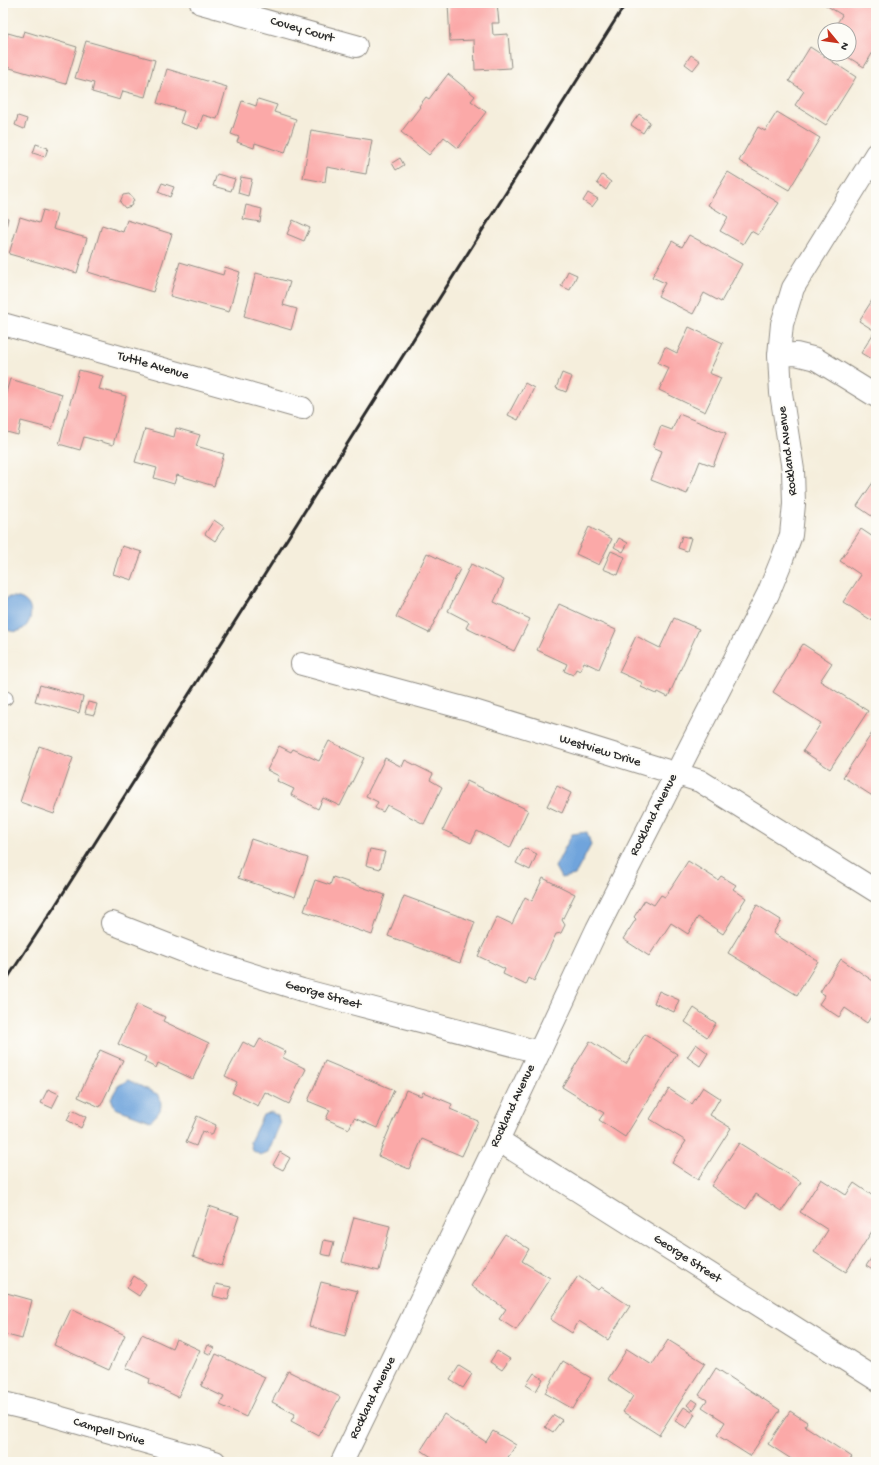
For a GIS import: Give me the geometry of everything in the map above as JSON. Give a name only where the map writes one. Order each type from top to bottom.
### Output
[{"type":"street","name":"Covey Court","points":[[201,3],[356,46]]},
{"type":"street","name":"Rockland Avenue","points":[[342,1462],[498,1140],[597,929],[768,594],[791,535],[794,504],[793,470],[781,393],[779,355],[782,324],[793,288],[876,154]]},
{"type":"street","name":"Tuttle Avenue","points":[[3,324],[302,408]]},
{"type":"street","points":[[779,355],[796,354],[816,359],[876,396]]},
{"type":"street","name":"Westview Drive","points":[[302,664],[471,710],[700,781],[876,890]]},
{"type":"street","name":"George Street","points":[[112,923],[209,961],[302,990],[539,1052]]},
{"type":"street","name":"George Street","points":[[498,1140],[876,1379]]},
{"type":"street","name":"Campell Drive","points":[[3,1403],[31,1409],[215,1462]]},
{"type":"water","points":[[9,597],[21,599],[28,604],[31,611],[30,619],[26,626],[20,630],[12,631],[3,627],[3,601]]},
{"type":"water","points":[[587,832],[591,845],[575,875],[561,878],[555,867],[572,834]]},
{"type":"water","points":[[128,1080],[159,1095],[161,1103],[160,1110],[150,1121],[115,1108],[111,1098],[118,1086]]},
{"type":"water","points":[[271,1112],[278,1116],[280,1124],[268,1152],[260,1155],[252,1150],[250,1142],[263,1115]]},
{"type":"building","points":[[448,3],[497,3],[499,23],[492,23],[493,35],[508,34],[511,68],[475,70],[474,40],[450,41]]},
{"type":"building","points":[[876,3],[876,47],[864,67],[856,62],[857,22],[838,22],[842,15],[824,4]]},
{"type":"building","points":[[24,31],[77,47],[66,84],[3,66],[3,49],[8,33],[22,37]]},
{"type":"building","points":[[86,41],[155,60],[145,97],[123,91],[120,100],[92,92],[94,83],[75,78]]},
{"type":"building","points":[[810,47],[817,52],[817,62],[833,62],[856,77],[826,125],[795,105],[804,91],[789,81]]},
{"type":"building","points":[[691,55],[700,61],[693,70],[685,64]]},
{"type":"building","points":[[167,69],[227,87],[217,119],[203,115],[198,129],[180,123],[184,111],[157,103]]},
{"type":"building","points":[[448,74],[475,96],[471,101],[486,112],[458,148],[444,137],[429,155],[401,132],[426,97],[429,99]]},
{"type":"building","points":[[258,99],[277,105],[274,112],[296,119],[285,153],[255,143],[254,148],[237,142],[239,137],[231,134],[242,101],[256,106]]},
{"type":"building","points":[[777,112],[820,138],[789,190],[739,161],[758,127],[765,131]]},
{"type":"building","points":[[639,114],[650,122],[643,133],[631,125]]},
{"type":"building","points":[[18,116],[27,119],[24,129],[15,125]]},
{"type":"building","points":[[311,130],[372,140],[366,174],[327,167],[325,182],[303,178]]},
{"type":"building","points":[[36,144],[48,148],[45,157],[33,153]]},
{"type":"building","points":[[400,158],[404,165],[396,170],[392,163]]},
{"type":"building","points":[[728,172],[779,203],[758,235],[751,231],[743,244],[720,231],[728,217],[708,205]]},
{"type":"building","points":[[217,174],[235,179],[231,191],[213,186]]},
{"type":"building","points":[[602,175],[611,182],[606,190],[597,183]]},
{"type":"building","points":[[241,177],[252,179],[248,196],[238,193]]},
{"type":"building","points":[[162,183],[174,187],[170,197],[158,192]]},
{"type":"building","points":[[588,193],[598,199],[592,207],[583,201]]},
{"type":"building","points":[[129,194],[134,200],[131,206],[125,208],[120,202],[123,195]]},
{"type":"building","points":[[246,205],[262,209],[260,222],[243,219]]},
{"type":"building","points":[[43,210],[57,214],[53,229],[87,238],[77,273],[9,254],[20,217],[39,223]]},
{"type":"building","points":[[3,217],[8,218],[4,237],[3,237]]},
{"type":"building","points":[[127,220],[172,234],[153,292],[88,272],[102,225],[123,232]]},
{"type":"building","points":[[293,220],[310,228],[304,241],[287,234]]},
{"type":"building","points":[[689,235],[742,264],[721,302],[704,293],[693,314],[658,296],[665,283],[652,277],[672,241],[682,247]]},
{"type":"building","points":[[180,262],[223,275],[225,267],[240,272],[229,312],[170,296]]},
{"type":"building","points":[[568,271],[577,275],[570,290],[561,286]]},
{"type":"building","points":[[256,273],[290,282],[283,305],[297,309],[291,330],[244,316]]},
{"type":"building","points":[[876,294],[876,362],[861,353],[875,331],[859,321]]},
{"type":"building","points":[[689,327],[723,343],[709,373],[721,378],[705,412],[659,390],[669,368],[658,363],[665,347],[677,353]]},
{"type":"building","points":[[79,370],[103,376],[99,389],[126,396],[113,445],[84,437],[80,450],[59,444]]},
{"type":"building","points":[[562,373],[572,377],[566,392],[556,388]]},
{"type":"building","points":[[10,379],[62,394],[52,429],[21,421],[18,435],[3,431],[3,403]]},
{"type":"building","points":[[525,383],[534,388],[518,420],[508,415]]},
{"type":"building","points":[[679,414],[726,433],[713,466],[700,461],[687,494],[651,480],[662,451],[653,447],[661,426],[672,430]]},
{"type":"building","points":[[176,428],[200,435],[196,446],[224,454],[214,486],[177,475],[174,484],[154,478],[157,468],[135,462],[145,429],[174,437]]},
{"type":"building","points":[[876,478],[876,519],[857,506]]},
{"type":"building","points":[[214,520],[224,527],[215,541],[205,534]]},
{"type":"building","points":[[589,527],[612,539],[599,565],[576,554]]},
{"type":"building","points":[[861,529],[876,539],[876,613],[871,620],[843,602],[861,575],[840,561]]},
{"type":"building","points":[[682,536],[691,538],[687,551],[678,548]]},
{"type":"building","points":[[619,538],[628,543],[623,552],[614,547]]},
{"type":"building","points":[[122,546],[142,552],[132,580],[113,574]]},
{"type":"building","points":[[611,551],[625,557],[618,575],[603,569]]},
{"type":"building","points":[[427,553],[460,569],[429,633],[396,617]]},
{"type":"building","points":[[471,564],[504,580],[494,602],[530,619],[514,651],[466,628],[469,622],[448,611]]},
{"type":"building","points":[[559,604],[616,630],[599,669],[584,662],[580,671],[576,669],[573,675],[564,671],[567,664],[537,650]]},
{"type":"building","points":[[674,618],[699,629],[668,697],[658,692],[657,694],[641,687],[643,683],[619,672],[636,636],[660,648]]},
{"type":"building","points":[[803,644],[832,663],[820,681],[868,711],[830,769],[803,751],[821,723],[773,692]]},
{"type":"building","points":[[40,685],[83,697],[79,713],[35,701]]},
{"type":"building","points":[[88,702],[97,704],[94,715],[85,713]]},
{"type":"building","points":[[876,727],[876,802],[872,800],[874,797],[843,777]]},
{"type":"building","points":[[329,741],[364,758],[340,806],[323,798],[318,809],[291,795],[294,789],[277,781],[279,776],[267,770],[279,746],[291,752],[293,749],[319,761]]},
{"type":"building","points":[[39,746],[73,758],[54,814],[20,802]]},
{"type":"building","points":[[385,758],[402,767],[405,760],[433,774],[430,780],[442,787],[424,824],[387,805],[383,812],[375,808],[378,802],[366,796]]},
{"type":"building","points":[[467,781],[528,810],[510,848],[477,831],[471,843],[443,830]]},
{"type":"building","points":[[557,786],[571,793],[562,813],[547,806]]},
{"type":"building","points":[[251,839],[308,858],[295,897],[238,878]]},
{"type":"building","points":[[524,848],[537,854],[530,870],[516,863]]},
{"type":"building","points":[[370,849],[385,852],[380,869],[366,865]]},
{"type":"building","points":[[688,861],[718,880],[721,876],[736,885],[733,889],[746,898],[723,934],[698,917],[688,934],[671,923],[649,956],[623,939],[636,919],[634,917],[645,900],[654,905],[661,895],[665,897]]},
{"type":"building","points":[[333,877],[385,895],[372,935],[304,911],[315,880],[330,885]]},
{"type":"building","points":[[543,878],[575,894],[562,920],[565,925],[561,933],[556,934],[534,981],[529,978],[526,985],[503,974],[505,969],[478,956],[497,917],[512,924],[525,897],[532,901]]},
{"type":"building","points":[[404,896],[475,922],[460,963],[388,936]]},
{"type":"building","points":[[757,905],[781,920],[773,933],[818,961],[797,995],[728,953]]},
{"type":"building","points":[[841,959],[876,983],[876,1009],[867,1023],[845,1008],[839,1017],[819,1004],[825,995],[820,992]]},
{"type":"building","points":[[659,991],[679,1000],[674,1012],[654,1003]]},
{"type":"building","points":[[137,1004],[165,1017],[163,1021],[209,1043],[193,1079],[158,1063],[156,1068],[144,1062],[146,1057],[118,1044]]},
{"type":"building","points":[[694,1008],[716,1023],[707,1037],[685,1022]]},
{"type":"building","points":[[645,1034],[677,1054],[625,1137],[599,1120],[604,1113],[562,1087],[590,1041],[626,1064]]},
{"type":"building","points":[[260,1039],[286,1052],[282,1057],[306,1069],[289,1104],[265,1092],[258,1106],[232,1093],[237,1082],[225,1076],[243,1042],[255,1048]]},
{"type":"building","points":[[696,1044],[708,1053],[700,1066],[687,1057]]},
{"type":"building","points":[[100,1050],[123,1060],[100,1107],[78,1097]]},
{"type":"building","points":[[325,1061],[394,1090],[377,1128],[354,1118],[349,1129],[326,1119],[330,1110],[308,1101]]},
{"type":"building","points":[[703,1087],[720,1098],[710,1115],[731,1128],[698,1180],[672,1163],[686,1141],[650,1119],[669,1089],[692,1104]]},
{"type":"building","points":[[48,1089],[59,1094],[52,1108],[41,1103]]},
{"type":"building","points":[[406,1090],[421,1096],[423,1092],[452,1104],[450,1109],[478,1121],[462,1156],[422,1139],[409,1169],[378,1156]]},
{"type":"building","points":[[72,1110],[86,1117],[81,1128],[67,1120]]},
{"type":"building","points":[[197,1116],[216,1125],[212,1135],[202,1131],[196,1146],[186,1142]]},
{"type":"building","points":[[739,1143],[801,1182],[782,1211],[756,1194],[746,1209],[711,1186]]},
{"type":"building","points":[[280,1152],[290,1158],[283,1170],[273,1165]]},
{"type":"building","points":[[821,1179],[846,1195],[854,1183],[876,1198],[876,1225],[846,1272],[814,1252],[828,1230],[800,1212]]},
{"type":"building","points":[[209,1206],[239,1216],[222,1266],[193,1256]]},
{"type":"building","points":[[354,1217],[390,1226],[379,1271],[342,1262]]},
{"type":"building","points":[[505,1234],[529,1249],[522,1261],[550,1278],[516,1330],[499,1319],[506,1309],[471,1286]]},
{"type":"building","points":[[324,1240],[334,1242],[330,1256],[321,1254]]},
{"type":"building","points":[[876,1251],[876,1272],[866,1266]]},
{"type":"building","points":[[134,1276],[146,1284],[139,1296],[127,1288]]},
{"type":"building","points":[[578,1276],[598,1290],[601,1287],[630,1306],[608,1340],[579,1321],[572,1333],[550,1319]]},
{"type":"building","points":[[321,1282],[357,1291],[345,1336],[309,1326]]},
{"type":"building","points":[[216,1284],[231,1287],[228,1300],[213,1296]]},
{"type":"building","points":[[3,1292],[32,1300],[22,1339],[3,1334]]},
{"type":"building","points":[[71,1309],[125,1335],[109,1370],[54,1345]]},
{"type":"building","points":[[142,1334],[172,1348],[176,1339],[200,1350],[178,1397],[149,1383],[150,1379],[126,1368]]},
{"type":"building","points":[[668,1340],[705,1363],[659,1435],[623,1412],[633,1396],[608,1379],[627,1349],[652,1365]]},
{"type":"building","points":[[208,1345],[214,1348],[211,1355],[205,1352]]},
{"type":"building","points":[[497,1351],[510,1359],[502,1370],[490,1362]]},
{"type":"building","points":[[216,1354],[265,1377],[246,1417],[220,1405],[224,1397],[201,1386]]},
{"type":"building","points":[[563,1361],[591,1378],[573,1409],[545,1393]]},
{"type":"building","points":[[459,1366],[472,1374],[463,1388],[450,1380]]},
{"type":"building","points":[[716,1368],[780,1410],[750,1456],[717,1435],[725,1422],[702,1407],[707,1400],[699,1395]]},
{"type":"building","points":[[288,1371],[340,1397],[319,1436],[291,1421],[295,1414],[272,1402]]},
{"type":"building","points":[[534,1373],[543,1379],[536,1391],[526,1385]]},
{"type":"building","points":[[692,1399],[698,1403],[693,1410],[687,1405]]},
{"type":"building","points":[[684,1407],[695,1414],[687,1428],[675,1421]]},
{"type":"building","points":[[790,1411],[807,1422],[805,1426],[852,1457],[848,1462],[796,1462],[768,1444]]},
{"type":"building","points":[[444,1414],[486,1442],[493,1431],[516,1445],[505,1462],[439,1462],[421,1450]]},
{"type":"building","points":[[554,1415],[562,1420],[553,1432],[545,1427]]},
{"type":"railway","points":[[3,985],[55,906],[626,3]]}]
